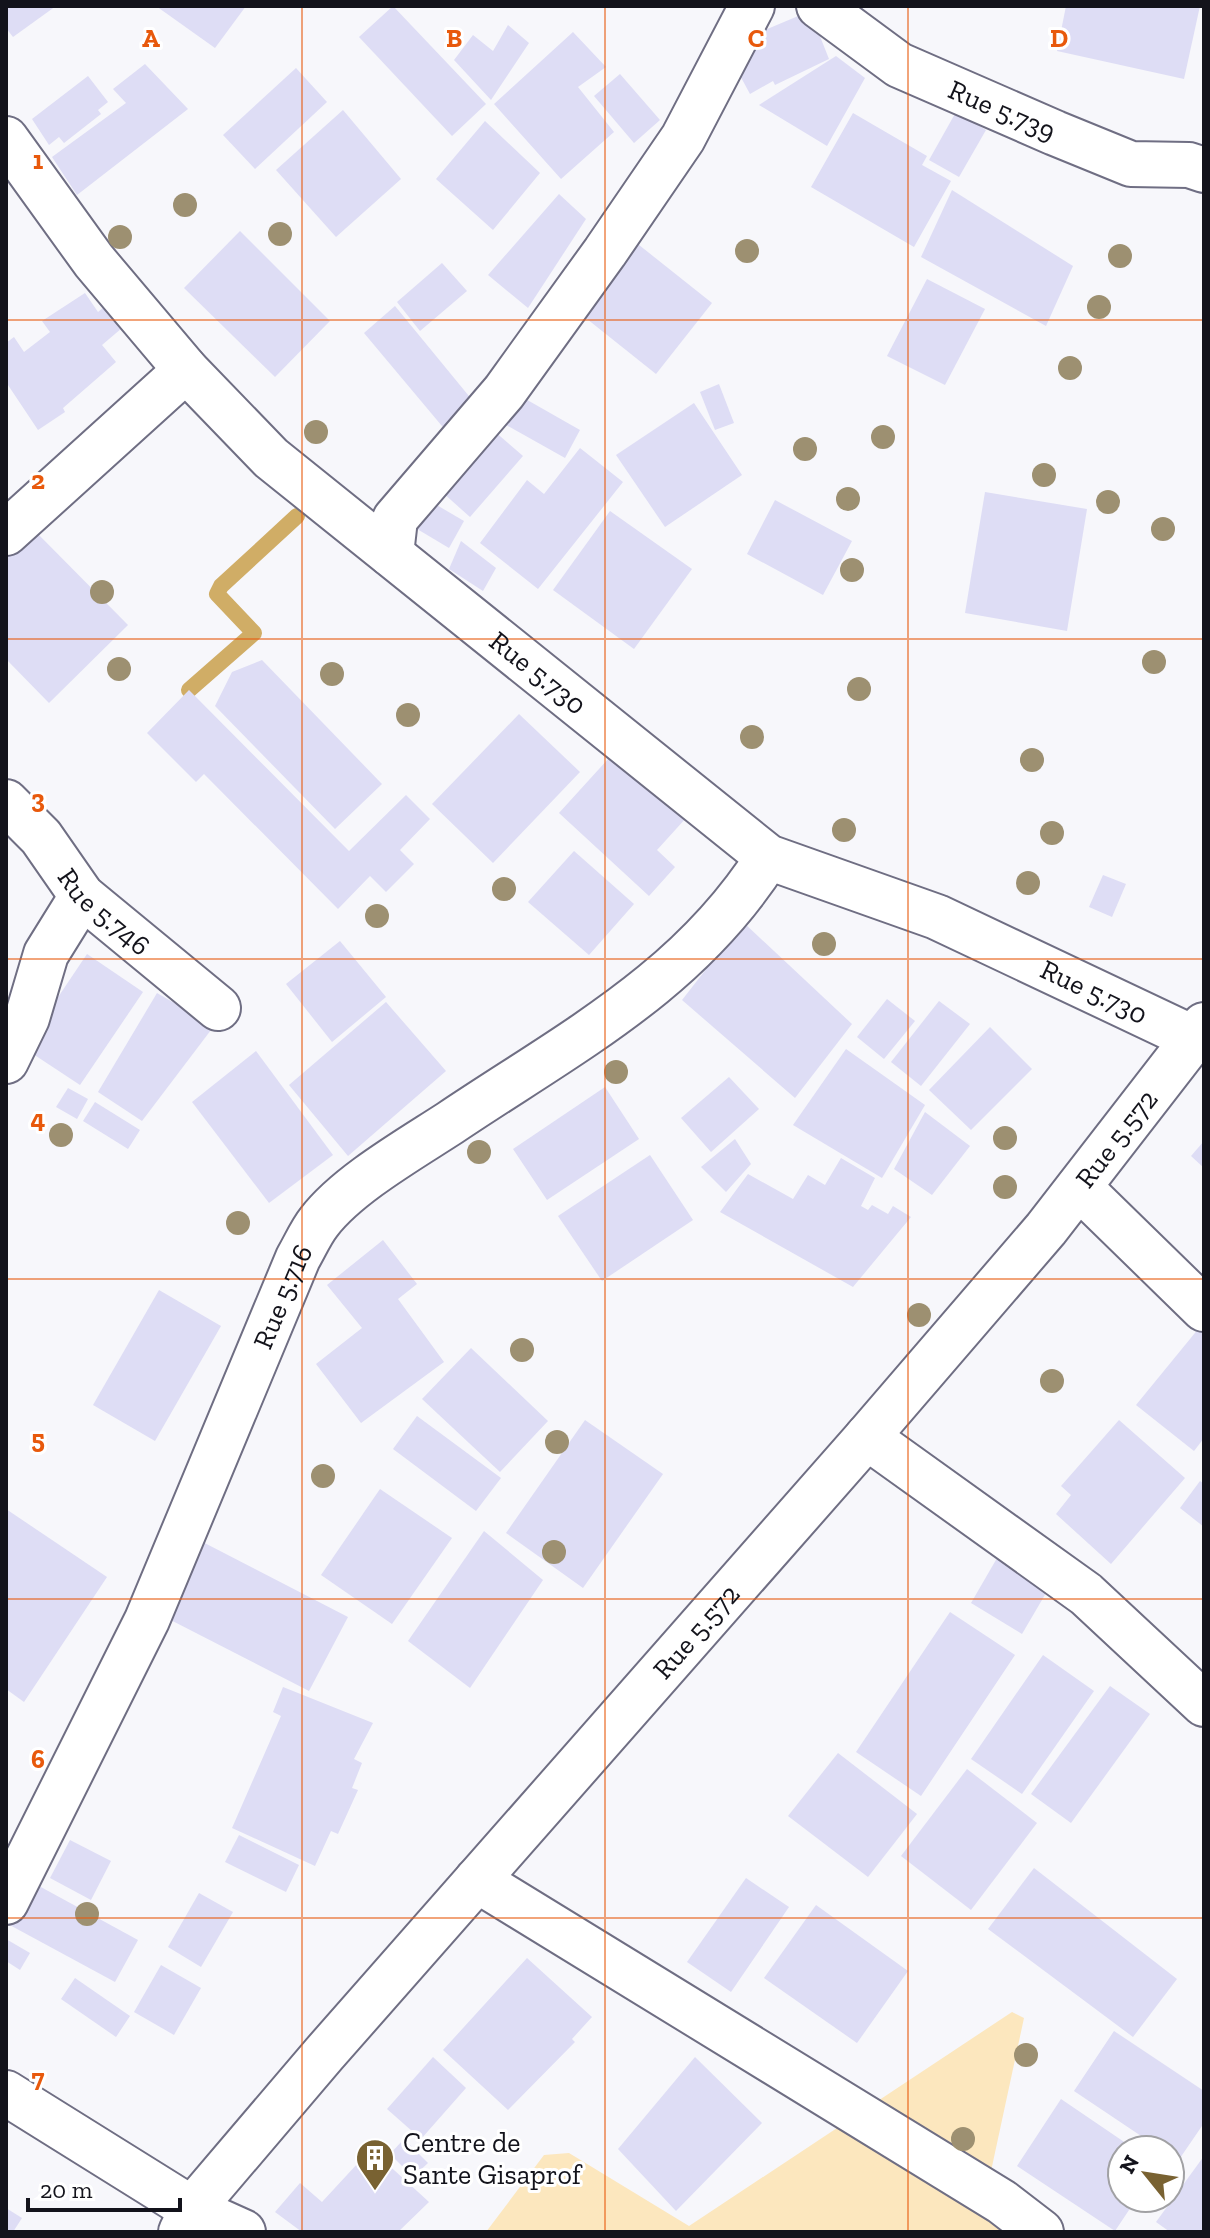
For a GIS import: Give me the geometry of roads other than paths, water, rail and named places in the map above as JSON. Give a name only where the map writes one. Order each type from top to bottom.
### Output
[{"type":"street","points":[[391,554],[395,519],[504,392],[605,252],[683,138],[752,6]]},
{"type":"street","name":"Rue 5.739","points":[[819,6],[899,65],[1055,133],[1131,164],[1189,165],[1204,170]]},
{"type":"street","name":"Rue 5.730","points":[[6,139],[94,261],[186,370],[271,458],[768,857],[937,917],[1199,1032]]},
{"type":"street","points":[[6,533],[186,370]]},
{"type":"street","name":"Rue 5.746","points":[[6,802],[41,837],[82,896],[218,1008]]},
{"type":"street","name":"Rue 5.716","points":[[6,1902],[147,1620],[298,1258],[320,1220],[372,1175],[606,1022],[653,985],[711,935],[768,857]]},
{"type":"street","points":[[6,1061],[27,1018],[46,954],[82,896]]},
{"type":"street","name":"Rue 5.572","points":[[186,2221],[477,1880],[867,1437],[1079,1187],[1199,1032]]},
{"type":"street","points":[[1079,1187],[1204,1309]]},
{"type":"street","points":[[867,1437],[1086,1594],[1204,1704]]},
{"type":"street","points":[[477,1880],[1002,2202],[1041,2232]]},
{"type":"street","points":[[6,2093],[186,2221],[243,2232]]},
{"type":"waterway","points":[[189,690],[254,633],[217,594],[221,586],[297,516]]},
{"type":"place","name":"Centre de Sante Gisaprof","points":[[375,2192]]}]
